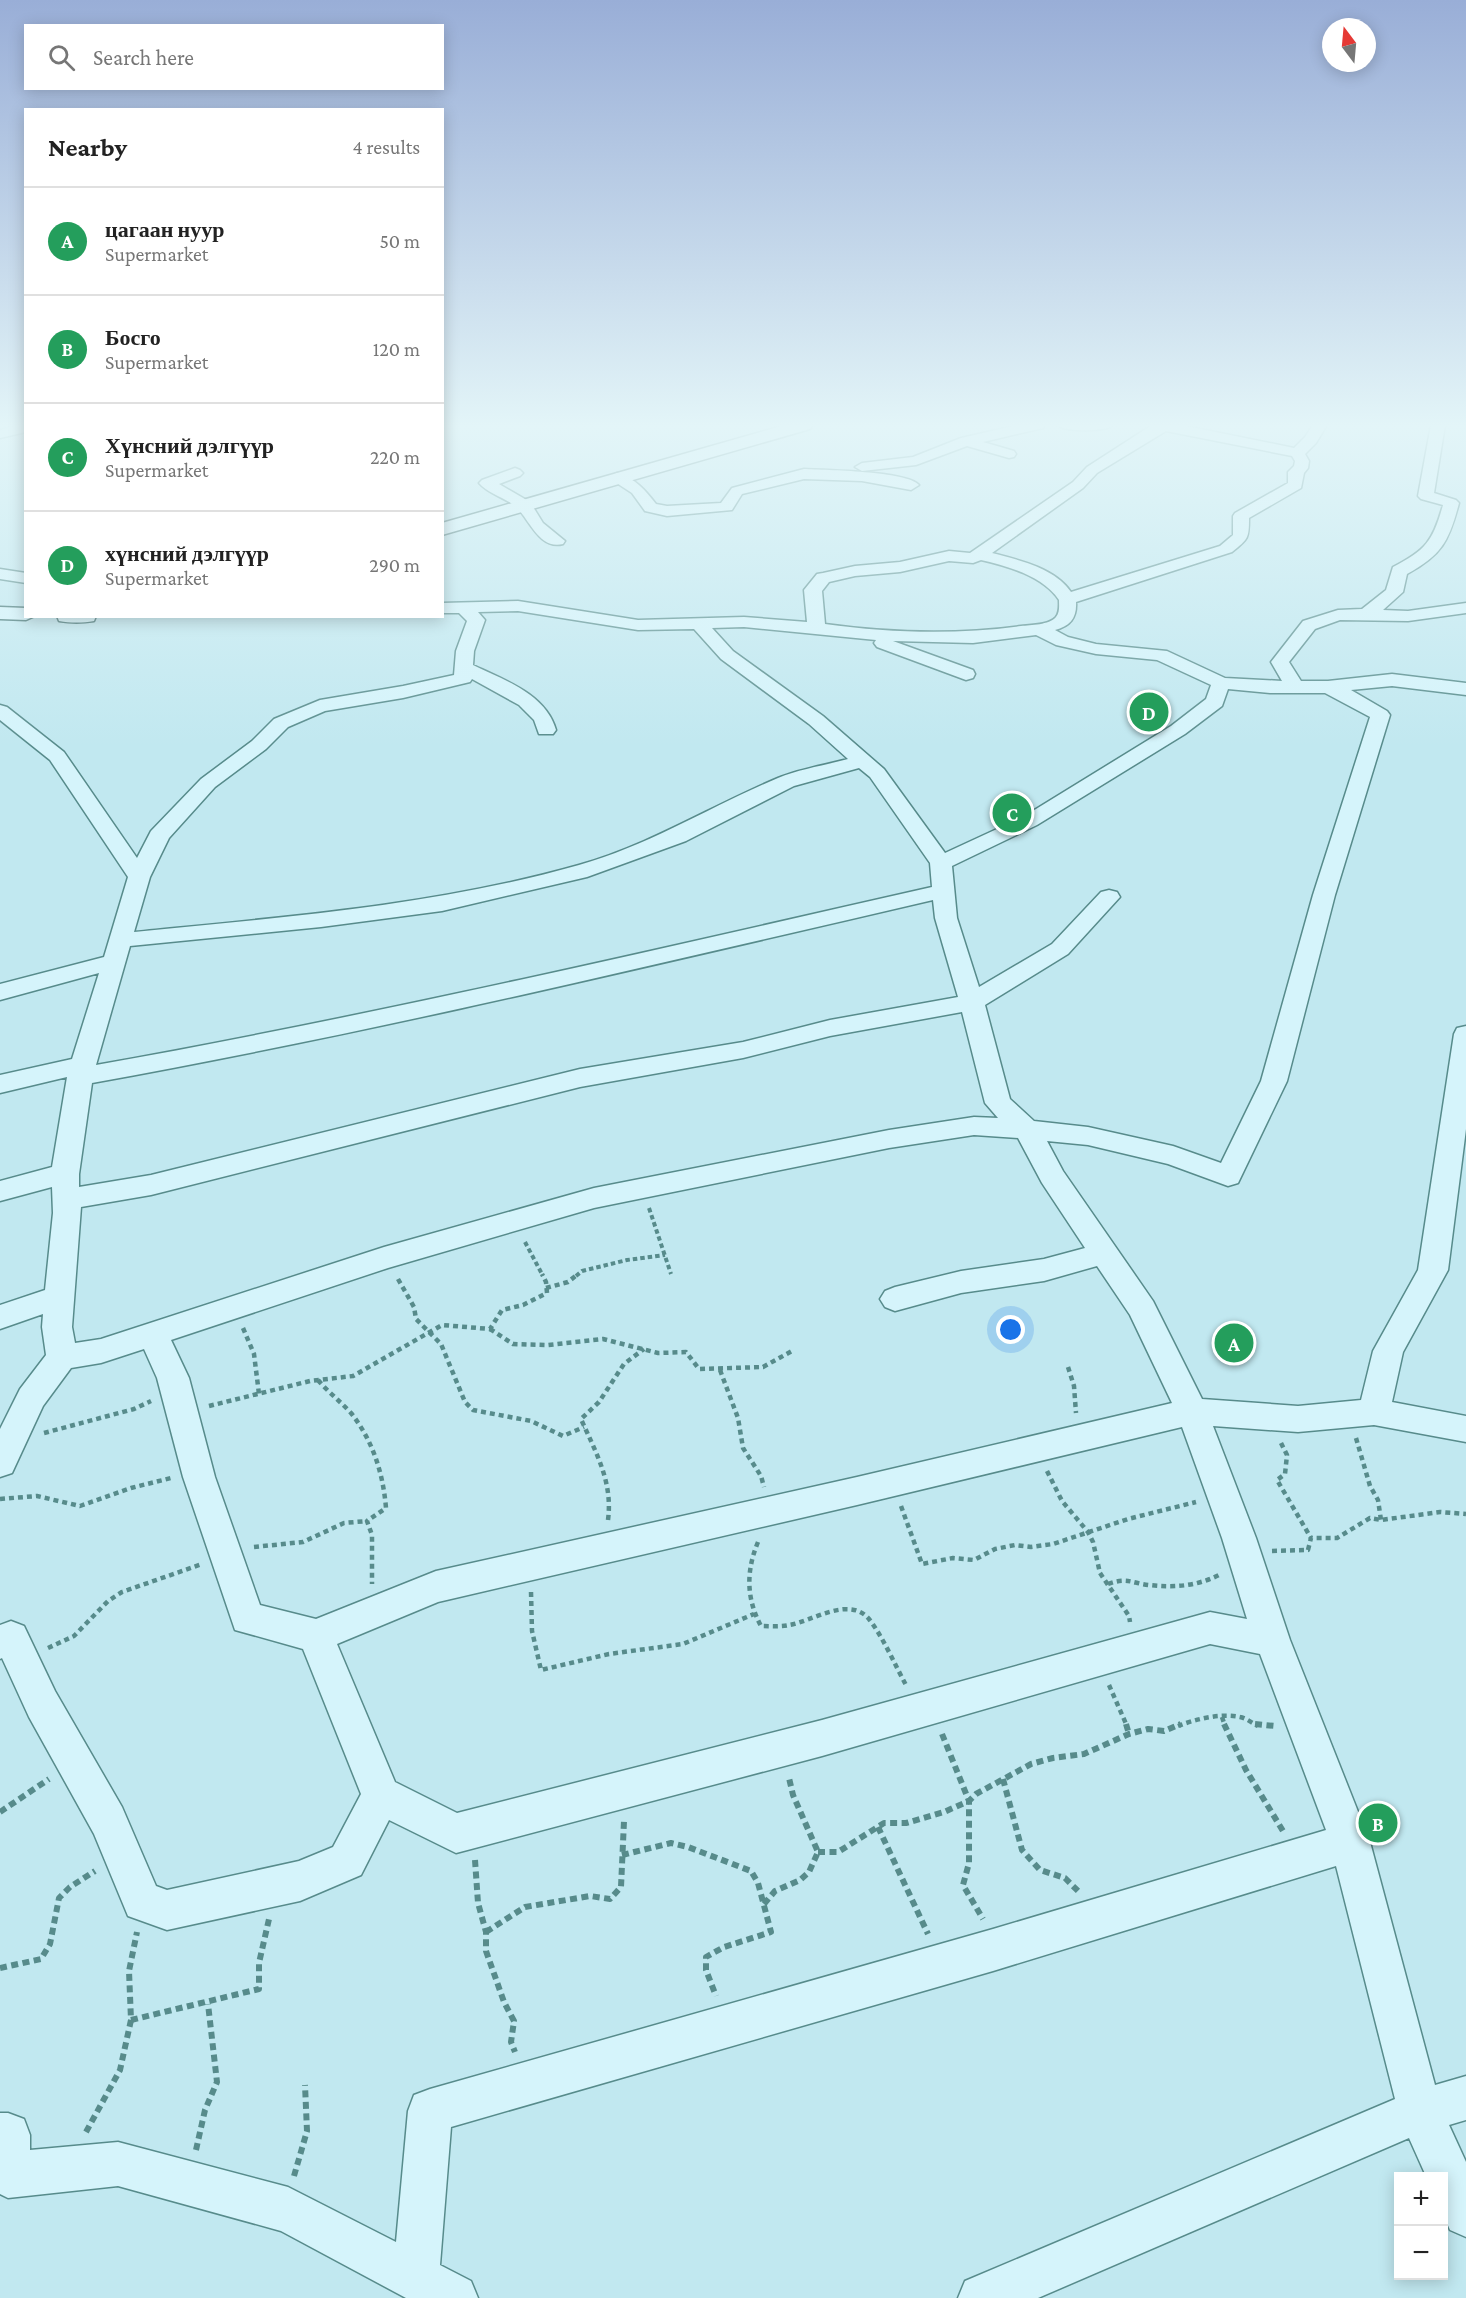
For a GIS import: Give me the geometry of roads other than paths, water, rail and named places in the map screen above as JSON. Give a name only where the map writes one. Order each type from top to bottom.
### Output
[{"type":"main road","points":[[0,613],[24,614]]},
{"type":"street","points":[[545,532],[557,541]]},
{"type":"street","points":[[816,628],[813,590],[823,578],[900,567],[950,556],[973,558],[1011,532]]},
{"type":"street","points":[[1067,599],[1226,549],[1240,537],[1240,532]]},
{"type":"street","points":[[1366,614],[1394,592],[1399,571],[1425,558],[1440,542],[1443,532]]},
{"type":"street","points":[[453,608],[518,606],[638,625],[744,622],[859,634],[973,638],[1040,629],[1060,623],[1068,611],[1067,599],[1052,581],[1002,559],[979,555]]},
{"type":"street","points":[[0,574],[24,578]]},
{"type":"street","points":[[62,1357],[57,1327],[68,1213],[66,1187],[82,1070],[140,877],[159,836],[208,783],[259,745],[281,723],[320,706],[403,692],[463,678],[465,651],[476,620],[453,608]]},
{"type":"street","points":[[1295,687],[1280,662],[1309,625],[1338,615],[1408,616],[1466,608]]},
{"type":"street","points":[[698,623],[727,655],[816,720],[877,773],[943,877],[946,918],[972,1002],[998,1103],[1027,1129],[1052,1176],[1142,1309],[1192,1411],[1223,1494],[1272,1640],[1350,1842],[1420,2111],[1466,2214]]},
{"type":"street","points":[[1040,629],[1062,641],[1096,649],[1161,655],[1221,683],[1328,687],[1392,680],[1466,689]]},
{"type":"street","points":[[859,634],[966,674]]},
{"type":"street","points":[[464,668],[531,703],[546,724],[546,730]]},
{"type":"street","points":[[0,1084],[244,1047],[467,1002],[943,877],[1178,730],[1215,702],[1221,683]]},
{"type":"street","points":[[0,1463],[30,1398],[62,1357],[101,1351],[384,1258],[594,1198],[889,1138],[974,1126],[1088,1136],[1173,1156],[1228,1176],[1274,1081],[1324,895],[1380,715],[1328,687]]},
{"type":"street","points":[[0,711],[57,756],[140,877]]},
{"type":"street","points":[[0,992],[118,950],[442,904],[576,872],[678,836],[787,782],[862,761]]},
{"type":"street","points":[[0,1191],[151,1185],[580,1078],[743,1050],[830,1028],[972,1002],[1060,949],[1109,897]]},
{"type":"street","points":[[1374,1412],[1388,1351],[1433,1270],[1466,1034]]},
{"type":"street","points":[[895,1299],[962,1282],[1044,1270],[1105,1253]]},
{"type":"street","points":[[0,1317],[60,1297]]},
{"type":"street","points":[[153,1335],[179,1401],[197,1469],[247,1618],[316,1636],[436,1587],[898,1482],[1192,1411],[1298,1419],[1374,1412],[1466,1429]]},
{"type":"street","points":[[316,1636],[381,1796],[456,1833],[779,1749],[1210,1628],[1272,1640]]},
{"type":"street","points":[[10,1650],[108,1821],[142,1902],[167,1910],[300,1881],[347,1861],[381,1796]]},
{"type":"street","points":[[0,2135],[8,2135],[8,2175],[118,2164],[288,2210],[435,2288],[430,2111],[993,1950],[1350,1842]]},
{"type":"street","points":[[982,2298],[1420,2111],[1466,2098]]},
{"type":"place","name":"хүнсний дэлгүүр","points":[[1149,712]]},
{"type":"place","name":"Хүнсний дэлгүүр","points":[[1012,813]]},
{"type":"place","name":"цагаан нуур","points":[[1234,1343]]},
{"type":"place","name":"Босго","points":[[1378,1823]]}]
